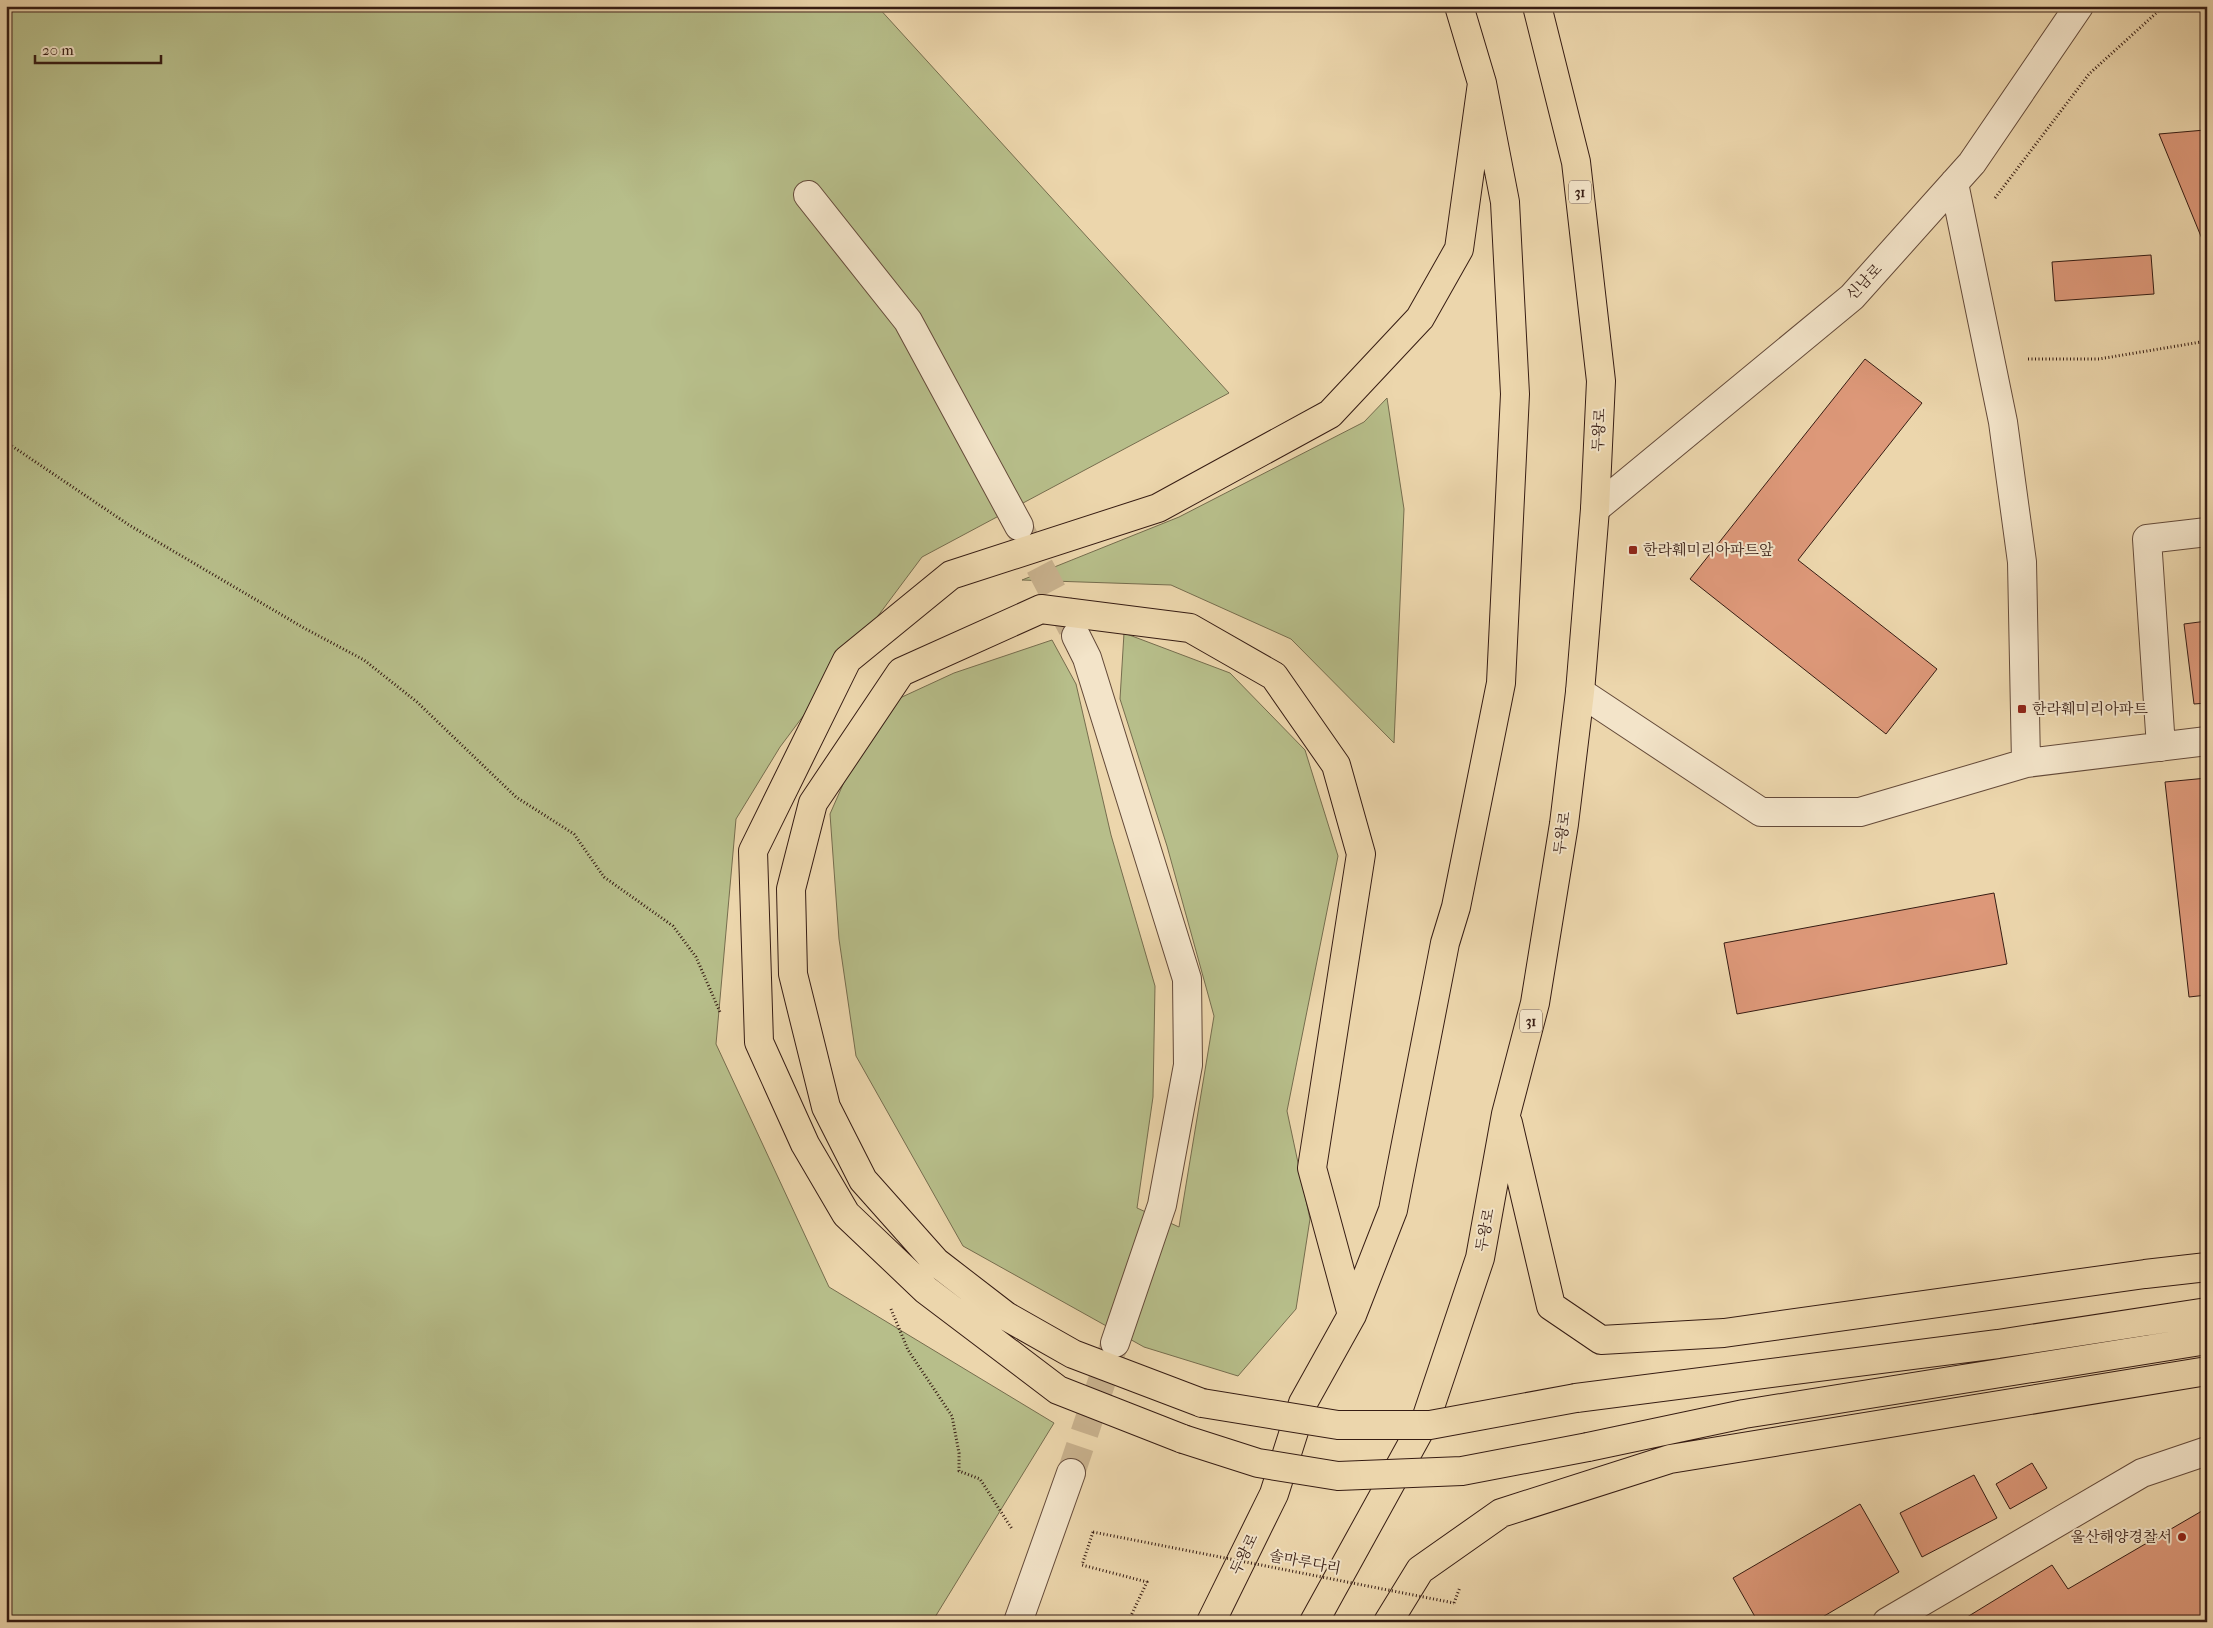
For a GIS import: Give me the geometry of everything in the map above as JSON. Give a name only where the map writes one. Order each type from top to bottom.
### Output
[{"type":"main road","name":"두왕로","points":[[1211,1622],[1274,1494],[1303,1403],[1352,1314],[1392,1210],[1445,943],[1456,907],[1500,683],[1515,394],[1505,202],[1482,83],[1459,6]]},
{"type":"main road","name":"두왕로","points":[[1314,1622],[1426,1419],[1480,1258],[1506,1114],[1535,1003],[1564,824],[1580,692],[1595,509],[1601,381],[1576,162],[1537,6]]},
{"type":"main road","points":[[1482,83],[1459,249],[1420,318],[1330,414],[1158,508],[951,575],[847,660],[754,850],[759,1042],[805,1144],[846,1214],[926,1290],[1058,1390],[1183,1439],[1258,1463],[1338,1476],[1462,1471],[1744,1414],[2207,1340]]},
{"type":"main road","points":[[1352,1314],[1312,1168],[1362,854],[1336,766],[1274,676],[1190,628],[1041,609],[901,672],[813,803],[791,888],[793,974],[826,1107],[863,1180],[936,1262],[1006,1316],[1073,1354],[1202,1403],[1338,1425],[1430,1425],[1576,1398],[1998,1344],[2207,1312]]},
{"type":"main road","points":[[1506,1114],[1551,1306],[1600,1340],[1724,1333],[2207,1267]]},
{"type":"main road","points":[[1388,1622],[1420,1570],[1501,1513],[1670,1459],[2207,1372]]},
{"type":"street","name":"신남로","points":[[1595,509],[1852,297],[1972,163],[2079,6]]},
{"type":"street","points":[[1954,184],[2003,422],[2022,562],[2026,763]]},
{"type":"street","points":[[808,195],[908,320],[1019,526]]},
{"type":"street","points":[[2161,746],[2147,539],[2207,532]]},
{"type":"street","points":[[1076,636],[1087,658],[1187,979],[1188,1065],[1164,1196],[1115,1343]]},
{"type":"street","points":[[1580,692],[1761,812],[1860,812],[2026,763],[2207,741]]},
{"type":"street","points":[[1887,1622],[2142,1473],[2207,1451]]},
{"type":"street","points":[[1018,1622],[1071,1473]]},
{"type":"path","points":[[1989,206],[2089,74],[2164,6]]},
{"type":"path","points":[[2024,359],[2099,359],[2207,341]]},
{"type":"path","points":[[6,442],[129,525],[304,628],[364,660],[417,702],[516,797],[574,834],[604,877],[673,926],[696,957],[724,1020]]},
{"type":"path","points":[[890,1307],[908,1350],[952,1416],[959,1453],[959,1471],[980,1479],[1018,1539],[1041,1556]]},
{"type":"path","name":"솔마루다리","points":[[1128,1622],[1146,1582],[1082,1565],[1093,1532],[1454,1603]]},
{"type":"green space","points":[[6,6],[877,6],[1229,393],[922,557],[780,747],[736,819],[716,1044],[829,1287],[1054,1423],[932,1622],[6,1622]]},
{"type":"green space","points":[[1387,398],[1404,509],[1394,743],[1291,639],[1171,585],[1022,580],[1179,517],[1364,422]]},
{"type":"green space","points":[[1124,633],[1230,673],[1305,750],[1338,856],[1287,1111],[1310,1219],[1296,1309],[1238,1376],[1144,1347],[963,1246],[856,1056],[839,939],[830,814],[876,709],[954,673],[1052,640],[1076,684],[1111,835],[1155,986],[1153,1097],[1137,1208],[1179,1227],[1214,1016],[1167,846],[1120,699]]},
{"type":"building","points":[[2205,130],[2207,135],[2207,251],[2159,134]]},
{"type":"building","points":[[2151,255],[2154,294],[2055,301],[2052,262]]},
{"type":"building","points":[[1865,359],[1922,403],[1798,560],[1937,669],[1886,734],[1690,579]]},
{"type":"building","points":[[2207,621],[2207,703],[2194,704],[2184,624]]},
{"type":"building","points":[[2207,778],[2207,995],[2189,997],[2165,782]]},
{"type":"building","points":[[1994,893],[2007,964],[1737,1014],[1724,943]]},
{"type":"building","points":[[2032,1463],[2047,1488],[2010,1509],[1996,1484]]},
{"type":"building","points":[[1974,1475],[1997,1518],[1922,1557],[1900,1513]]},
{"type":"building","points":[[1860,1504],[1899,1572],[1814,1622],[1758,1622],[1733,1578]]},
{"type":"building","name":"울산해양경찰서","points":[[2207,1508],[2207,1622],[1959,1622],[2052,1565],[2068,1589]]},
{"type":"tunnel","points":[[1020,529],[1073,630]]},
{"type":"tunnel","points":[[1071,1473],[1114,1345]]},
{"type":"place","name":"한라훼미리아파트앞","points":[[1633,550]]},
{"type":"place","name":"한라훼미리아파트","points":[[2022,709]]},
{"type":"place","name":"울산해양경찰서","points":[[2182,1537]]}]
